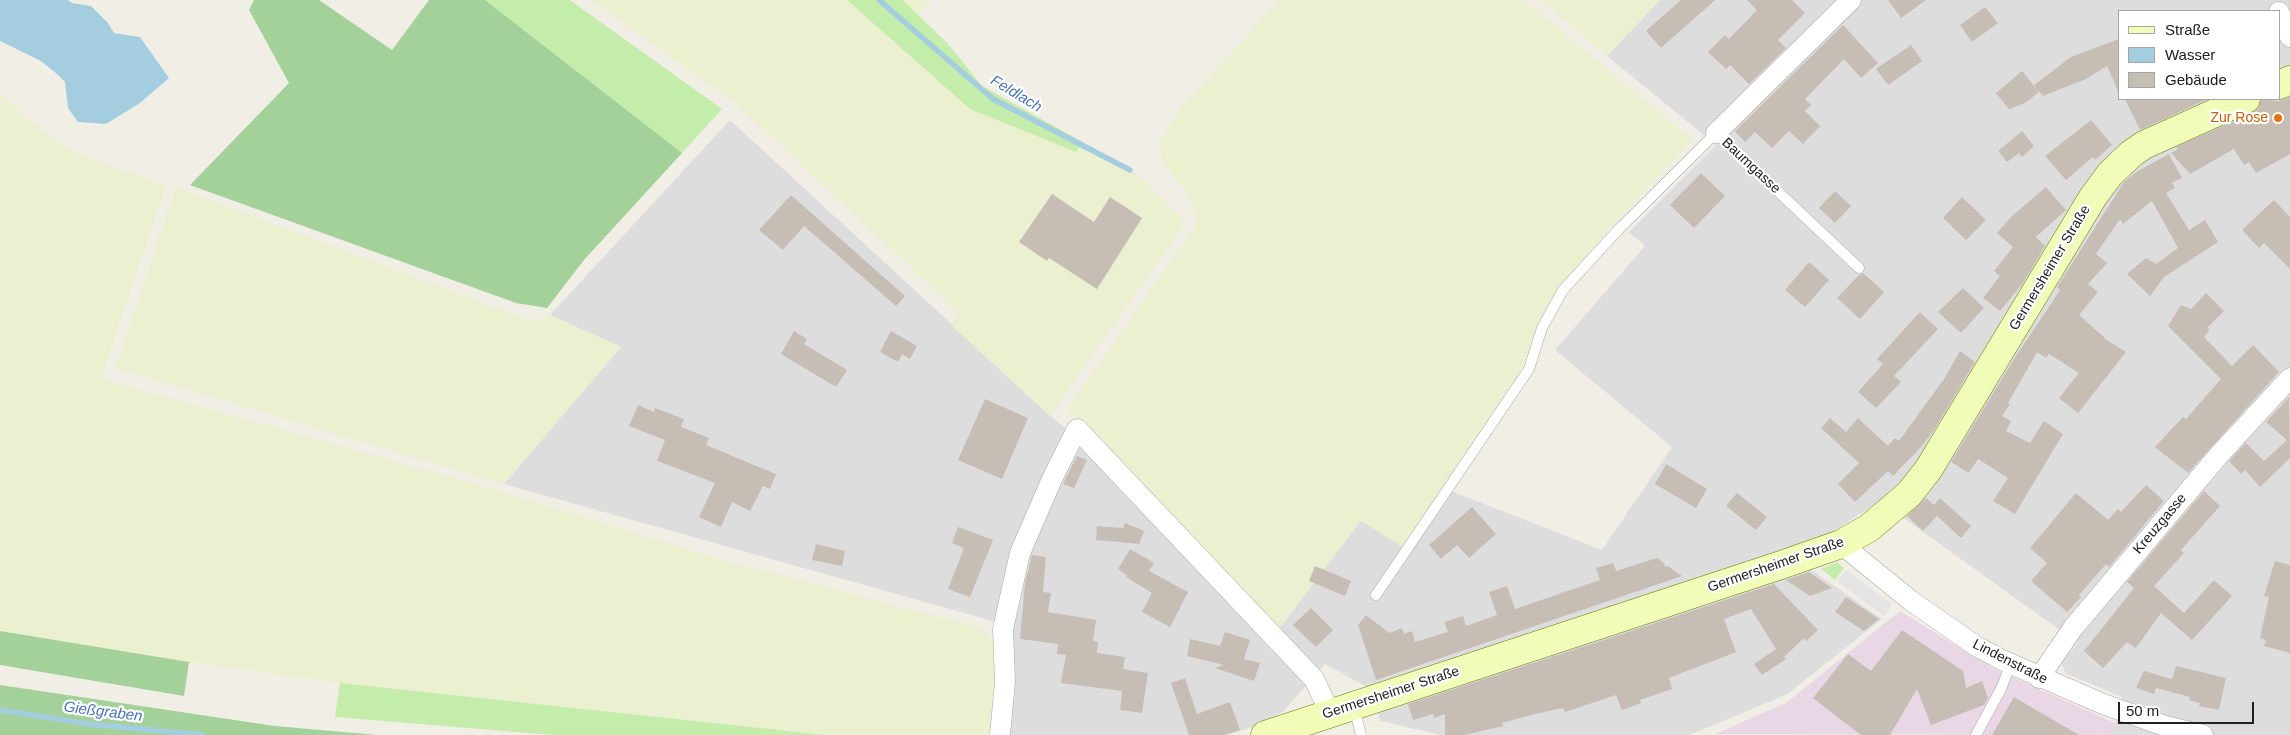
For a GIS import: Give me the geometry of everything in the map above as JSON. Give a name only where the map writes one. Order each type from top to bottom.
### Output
[{"type":"street","name":"Baumgasse","points":[[1716,133],[1851,0]]},
{"type":"street","points":[[2280,14],[2290,37]]},
{"type":"street","name":"Germersheimer Straße","points":[[1265,735],[1841,544],[1869,528],[1909,494],[1928,470],[2088,204],[2110,174],[2131,154],[2144,145],[2244,100]]},
{"type":"street","name":"Kreuzgasse","points":[[2039,678],[2073,628],[2219,454],[2290,378]]},
{"type":"street","points":[[1000,735],[1005,682],[1003,628],[1020,553],[1052,479],[1078,429],[1342,709]]},
{"type":"street","name":"Lindenstraße","points":[[1841,544],[1910,600],[1976,646],[2039,678],[2112,707],[2165,726],[2204,735]]},
{"type":"lane","name":"Baumgasse","points":[[1716,133],[1859,268]]},
{"type":"lane","points":[[1376,595],[1529,369],[1542,328],[1563,290],[1618,230],[1716,133]]},
{"type":"lane","points":[[1976,735],[2001,689],[2011,663]]},
{"type":"lane","points":[[1342,709],[1361,735]]},
{"type":"shaded area","points":[[1660,0],[2290,0],[2290,735],[2112,735],[2122,697],[2065,673],[2062,662],[2078,643],[1880,501],[1829,534],[1810,569],[1882,619],[1786,695],[1689,735],[1441,735],[1381,721],[1365,686],[1325,664],[1283,712],[1252,727],[1228,735],[1006,735],[1007,625],[504,484],[621,347],[550,315],[730,120],[1085,447],[1267,645],[1361,520],[1410,551],[1451,491],[1602,550],[1672,447],[1555,350],[1645,246],[1629,232],[1716,145],[1607,56]]},
{"type":"shaded area","points":[[1846,570],[1892,604],[1884,616],[1837,581]]},
{"type":"shaded area","points":[[1900,611],[1994,669],[2115,723],[2112,735],[1715,734],[1786,703]]},
{"type":"green space","points":[[254,0],[319,0],[392,50],[429,0],[485,0],[682,153],[584,260],[547,308],[516,303],[190,185],[289,83],[249,10]]},
{"type":"green space","points":[[485,0],[570,0],[722,109],[682,153]]},
{"type":"green space","points":[[591,0],[847,0],[970,109],[1076,152],[1083,142],[1138,175],[1185,221],[1181,230],[1050,416],[951,325],[959,313],[735,103]]},
{"type":"green space","points":[[847,0],[903,0],[949,45],[982,86],[1083,142],[1076,152],[970,109]]},
{"type":"green space","points":[[903,0],[932,0],[918,15]]},
{"type":"green space","points":[[1279,0],[1524,0],[1693,140],[1610,228],[1568,278],[1534,336],[1517,380],[1403,547],[1361,521],[1278,630],[1067,409],[1196,225],[1194,206],[1185,190],[1163,162],[1159,144],[1180,109]]},
{"type":"green space","points":[[1541,0],[1660,0],[1607,56]]},
{"type":"green space","points":[[0,94],[47,134],[79,154],[166,186],[101,379],[486,487],[722,560],[981,628],[992,640],[995,649],[995,735],[826,735],[340,683],[194,663],[0,631]]},
{"type":"green space","points":[[176,187],[531,321],[550,315],[621,347],[504,484],[115,368]]},
{"type":"green space","points":[[1837,562],[1844,568],[1835,580],[1821,569]]},
{"type":"green space","points":[[0,631],[189,662],[184,696],[0,665]]},
{"type":"green space","points":[[340,683],[826,735],[553,735],[335,717]]},
{"type":"green space","points":[[0,685],[275,726],[377,735],[0,735]]},
{"type":"water","points":[[0,0],[68,0],[72,3],[91,6],[108,23],[114,33],[140,37],[169,78],[140,103],[106,124],[78,122],[68,108],[65,82],[41,61],[0,41]]},
{"type":"building","points":[[1681,0],[1715,0],[1661,48],[1646,31]]},
{"type":"building","points":[[1747,0],[1792,0],[1805,13],[1778,40],[1786,48],[1749,84],[1730,65],[1726,69],[1708,52],[1725,35],[1729,39],[1757,10]]},
{"type":"building","points":[[1888,0],[1926,0],[1901,18]]},
{"type":"building","points":[[1985,7],[1998,23],[1972,42],[1960,25]]},
{"type":"building","points":[[1843,25],[1878,63],[1861,78],[1844,59],[1805,99],[1811,105],[1805,111],[1820,126],[1803,144],[1789,131],[1772,148],[1755,132],[1745,142],[1735,131]]},
{"type":"building","points":[[2118,39],[2118,91],[2107,66],[2086,79],[2043,96],[2034,85],[2071,57]]},
{"type":"building","points":[[1911,45],[1922,61],[1888,85],[1876,69]]},
{"type":"building","points":[[2022,71],[2039,92],[2025,103],[2009,109],[1996,93]]},
{"type":"building","points":[[2290,97],[2290,154],[2256,173],[2249,162],[2244,165],[2234,149],[2190,174],[2171,153],[2178,149],[2176,147],[2252,113],[2259,108],[2261,100],[2278,101]]},
{"type":"building","points":[[2125,100],[2206,100],[2140,130]]},
{"type":"building","points":[[2091,120],[2112,145],[2095,160],[2093,157],[2066,180],[2045,156]]},
{"type":"building","points":[[2022,131],[2034,146],[2022,157],[2019,153],[2007,162],[1998,151]]},
{"type":"building","points":[[2169,154],[2182,178],[2172,183],[2175,188],[2166,193],[2189,230],[2205,220],[2218,242],[2164,277],[2150,296],[2127,274],[2146,258],[2156,264],[2178,248],[2152,201],[2123,224],[2120,219],[2096,254],[2107,263],[2088,284],[2098,292],[2079,315],[2107,340],[2126,352],[2078,413],[2059,398],[2079,373],[2049,354],[2046,358],[2037,352],[2002,416],[2011,421],[2006,431],[2030,443],[2044,421],[2063,434],[2015,514],[1993,501],[2008,478],[1978,459],[1969,473],[1951,462],[2014,359],[2060,290],[2057,287],[2124,182],[2136,172]]},
{"type":"building","points":[[1701,173],[1725,196],[1694,228],[1670,205]]},
{"type":"building","points":[[2046,187],[2066,210],[2036,237],[2045,246],[2023,283],[2000,311],[1983,298],[2000,276],[1994,271],[2013,247],[1997,233],[2012,216]]},
{"type":"building","points":[[1835,191],[1851,206],[1835,223],[1819,208]]},
{"type":"building","points":[[1052,194],[1094,222],[1110,197],[1142,218],[1097,289],[1049,258],[1047,261],[1019,242]]},
{"type":"building","points":[[791,195],[905,296],[896,306],[804,226],[783,250],[759,230]]},
{"type":"building","points":[[1962,197],[1986,220],[1966,240],[1943,218]]},
{"type":"building","points":[[2274,200],[2290,217],[2290,269],[2264,243],[2259,248],[2242,230]]},
{"type":"building","points":[[1809,262],[1829,280],[1805,307],[1785,290]]},
{"type":"building","points":[[1863,273],[1884,292],[1860,319],[1837,298]]},
{"type":"building","points":[[1963,288],[1984,308],[1961,333],[1938,312]]},
{"type":"building","points":[[2206,293],[2224,311],[2208,327],[2209,331],[2204,337],[2232,366],[2253,345],[2279,372],[2188,473],[2155,447],[2183,417],[2186,419],[2221,379],[2168,326],[2181,305],[2191,309]]},
{"type":"building","points":[[1920,312],[1938,329],[1894,376],[1901,382],[1876,408],[1858,392],[1883,364],[1877,359]]},
{"type":"building","points":[[794,331],[807,339],[804,344],[847,370],[836,387],[781,354]]},
{"type":"building","points":[[891,331],[917,346],[910,359],[902,354],[898,362],[880,352]]},
{"type":"building","points":[[1960,351],[1975,362],[1934,430],[1920,448],[1893,476],[1888,471],[1855,502],[1838,484],[1859,463],[1821,428],[1830,418],[1846,432],[1858,418],[1888,446],[1895,438],[1899,441],[1944,379]]},
{"type":"building","points":[[2289,397],[2290,458],[2260,487],[2245,470],[2241,474],[2229,461],[2246,443],[2264,461],[2287,440],[2266,422]]},
{"type":"building","points":[[985,399],[1028,418],[1002,479],[958,460]]},
{"type":"building","points":[[638,405],[654,412],[655,408],[684,419],[681,427],[709,438],[706,445],[776,474],[770,489],[763,486],[750,511],[732,502],[721,527],[699,517],[715,483],[657,461],[665,440],[629,426]]},
{"type":"building","points":[[1077,456],[1087,460],[1074,488],[1063,484]]},
{"type":"building","points":[[1666,464],[1707,489],[1696,508],[1655,484]]},
{"type":"building","points":[[2146,485],[2164,501],[2109,567],[2106,564],[2067,612],[2031,581],[2047,563],[2030,548],[2076,493],[2108,520],[2118,509],[2121,512]]},
{"type":"building","points":[[2204,491],[2220,506],[2181,550],[2184,553],[2154,586],[2184,613],[2214,580],[2232,596],[2192,640],[2161,613],[2136,648],[2127,642],[2103,668],[2084,651],[2134,588],[2127,582]]},
{"type":"building","points":[[1737,493],[1767,517],[1756,530],[1726,506]]},
{"type":"building","points":[[1926,498],[1934,505],[1940,498],[1971,526],[1961,538],[1937,516],[1923,531],[1907,516]]},
{"type":"building","points":[[1472,507],[1496,534],[1469,558],[1457,545],[1441,559],[1429,545]]},
{"type":"building","points":[[1125,523],[1144,531],[1139,544],[1096,540],[1097,526],[1123,528]]},
{"type":"building","points":[[958,527],[993,540],[970,597],[948,589],[964,548],[952,543]]},
{"type":"building","points":[[816,544],[845,551],[842,566],[812,560]]},
{"type":"building","points":[[1130,549],[1154,563],[1149,571],[1188,592],[1170,627],[1142,612],[1152,593],[1126,577],[1127,575],[1118,569]]},
{"type":"building","points":[[1032,555],[1046,557],[1043,592],[1051,593],[1048,612],[1096,620],[1093,641],[1098,642],[1097,653],[1125,657],[1123,669],[1148,673],[1142,713],[1120,710],[1122,691],[1061,683],[1066,655],[1057,654],[1058,644],[1020,639],[1025,583]]},
{"type":"building","points":[[1657,558],[1664,563],[1665,567],[1668,566],[1682,576],[1376,680],[1358,625],[1366,615],[1389,633],[1402,628],[1404,634],[1412,631],[1415,642],[1448,632],[1444,622],[1463,616],[1466,626],[1497,615],[1489,592],[1507,586],[1515,609],[1600,580],[1596,568],[1613,563],[1616,571]]},
{"type":"building","points":[[2275,561],[2290,565],[2290,653],[2264,646],[2266,640],[2260,638],[2269,597],[2264,596]]},
{"type":"building","points":[[1315,566],[1351,581],[1345,596],[1309,581]]},
{"type":"building","points":[[1809,572],[1832,588],[1810,596],[1786,580]]},
{"type":"building","points":[[1774,584],[1818,630],[1806,641],[1804,638],[1784,657],[1786,659],[1762,675],[1754,664],[1776,649],[1751,609],[1724,619],[1736,652],[1669,678],[1672,689],[1640,700],[1641,703],[1622,710],[1616,695],[1565,712],[1563,708],[1535,714],[1502,723],[1503,726],[1465,735],[1445,735],[1445,714],[1434,718],[1433,714],[1413,720],[1408,704]]},
{"type":"building","points":[[1846,597],[1879,619],[1864,631],[1835,612]]},
{"type":"building","points":[[1311,608],[1333,630],[1316,647],[1293,625]]},
{"type":"building","points":[[1902,630],[1963,671],[1966,688],[1982,681],[1988,698],[1984,705],[1931,725],[1917,689],[1890,735],[1861,735],[1813,698],[1848,654],[1871,671]]},
{"type":"building","points":[[1225,632],[1250,640],[1244,659],[1260,663],[1254,681],[1215,668],[1224,665],[1187,656],[1190,639],[1220,646]]},
{"type":"building","points":[[2176,666],[2226,678],[2219,710],[2199,706],[2200,703],[2189,700],[2190,697],[2156,688],[2154,694],[2136,688],[2144,671],[2172,679]]},
{"type":"building","points":[[1185,678],[1197,714],[1230,702],[1240,730],[1224,735],[1189,735],[1171,683]]},
{"type":"building","points":[[2014,697],[2079,735],[1992,735]]},
{"type":"waterway","name":"Feldlach","points":[[879,0],[993,99],[1130,170]]},
{"type":"waterway","name":"Gießgraben","points":[[0,710],[88,724],[203,735]]},
{"type":"place","name":"Zur Rose","points":[[2278,118]]}]
